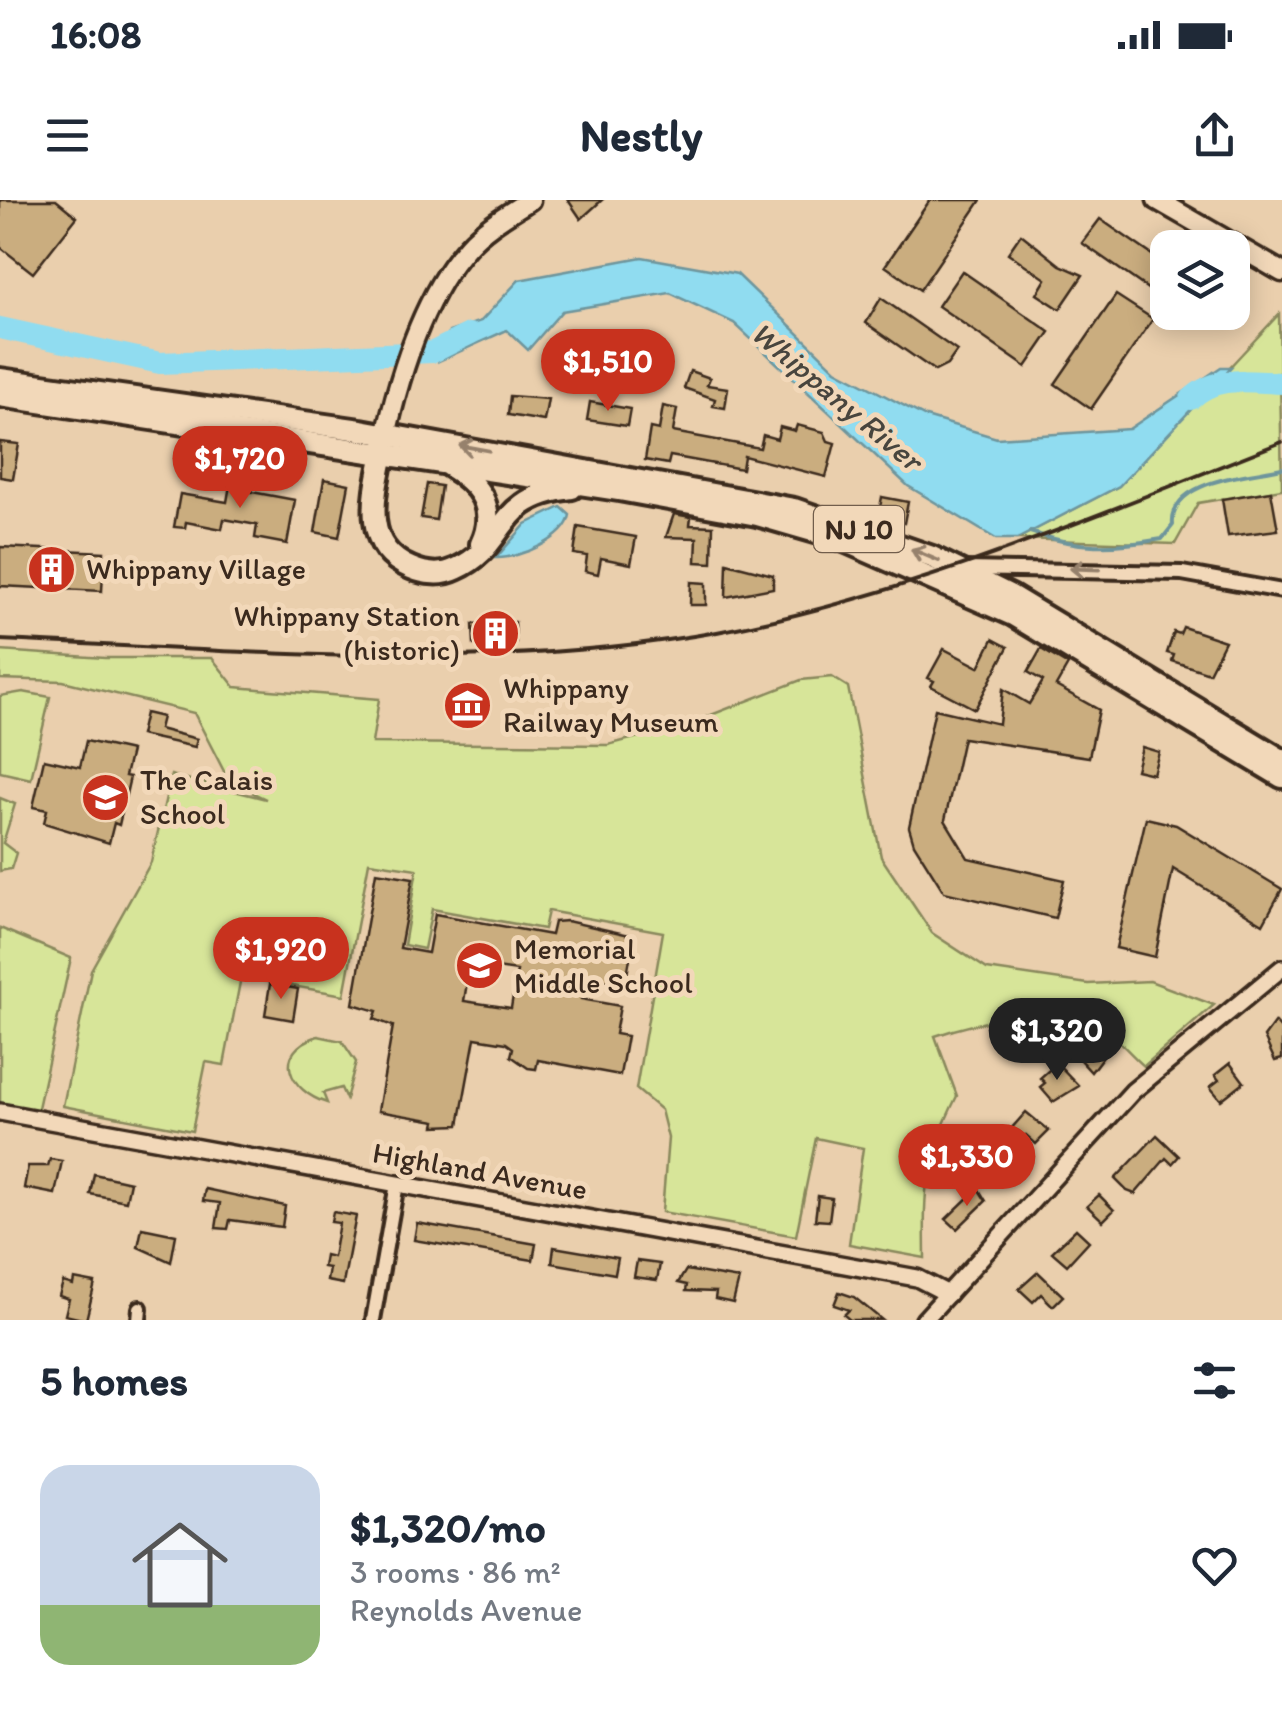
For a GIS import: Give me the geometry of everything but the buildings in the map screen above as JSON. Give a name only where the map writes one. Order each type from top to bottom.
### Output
[{"type":"main road","points":[[530,200],[468,246],[439,287],[400,388],[384,444],[372,516],[383,547],[401,564],[433,574],[454,571],[477,554],[520,504],[534,495],[578,488],[619,490]]},
{"type":"main road","points":[[1156,200],[1282,272]]},
{"type":"main road","name":"NJ 10","points":[[0,379],[384,444],[745,496],[842,523],[957,569],[1062,624],[1282,760]]},
{"type":"main road","name":"NJ 10","points":[[0,396],[322,444],[384,444],[443,462],[756,516],[840,539],[1013,615],[1282,777]]},
{"type":"main road","points":[[443,462],[472,480],[486,500],[485,536],[477,554]]},
{"type":"street","points":[[957,569],[1182,573],[1282,591]]},
{"type":"street","points":[[924,1320],[1133,1091],[1282,968]]},
{"type":"street","name":"Highland Avenue","points":[[0,1112],[917,1278],[948,1294]]},
{"type":"street","points":[[374,1320],[398,1184]]},
{"type":"green space","points":[[1279,314],[1282,489],[1198,503],[1175,544],[1017,539],[1119,486]]},
{"type":"green space","points":[[0,651],[105,658],[212,658],[235,687],[379,699],[372,743],[608,745],[688,724],[801,680],[832,677],[848,687],[881,857],[932,933],[987,969],[1088,984],[1150,981],[1214,1005],[1144,1066],[1097,1023],[1062,1014],[1017,1017],[935,1036],[957,1096],[928,1174],[925,1258],[849,1244],[863,1148],[816,1138],[796,1236],[662,1212],[668,1138],[661,1110],[636,1089],[663,932],[548,911],[544,929],[432,909],[424,949],[404,945],[417,869],[369,862],[344,995],[241,977],[224,1065],[206,1062],[192,1131],[63,1106],[91,970],[151,862],[171,775],[266,799],[229,781],[194,713],[63,681],[0,679]]},
{"type":"green space","points":[[23,692],[50,697],[31,779],[0,772],[0,696]]},
{"type":"green space","points":[[0,798],[15,804],[3,843],[16,853],[11,869],[0,871]]},
{"type":"green space","points":[[0,928],[71,958],[36,1117],[0,1111]]},
{"type":"green space","points":[[318,1036],[342,1041],[356,1062],[346,1099],[341,1088],[323,1093],[327,1103],[295,1081],[290,1061],[294,1052]]},
{"type":"water","points":[[642,257],[737,274],[836,370],[926,417],[997,438],[1129,429],[1221,367],[1231,367],[1119,486],[1017,539],[996,539],[908,486],[734,323],[670,293],[562,311],[528,350],[507,330],[439,361],[449,332],[481,321],[519,280]]},
{"type":"water","points":[[561,507],[570,515],[560,532],[528,551],[496,558],[526,524]]},
{"type":"waterway","name":"Whippany River","points":[[0,328],[160,363],[433,352],[469,334]]},
{"type":"waterway","name":"Whippany River","points":[[1191,399],[1223,383],[1282,383]]},
{"type":"waterway","points":[[1030,532],[1064,542],[1095,545],[1162,539],[1173,525],[1175,510],[1197,489],[1232,477],[1282,468]]},
{"type":"railway","points":[[0,640],[269,653],[449,656],[628,645],[717,632],[790,616],[933,575],[1282,442]]},
{"type":"place","name":"Whippany Village","points":[[51,569]]},
{"type":"place","name":"Whippany Station (historic)","points":[[495,633]]},
{"type":"place","name":"Whippany Railway Museum","points":[[468,705]]},
{"type":"place","name":"The Calais School","points":[[105,797]]},
{"type":"place","name":"Memorial Middle School","points":[[479,966]]}]
